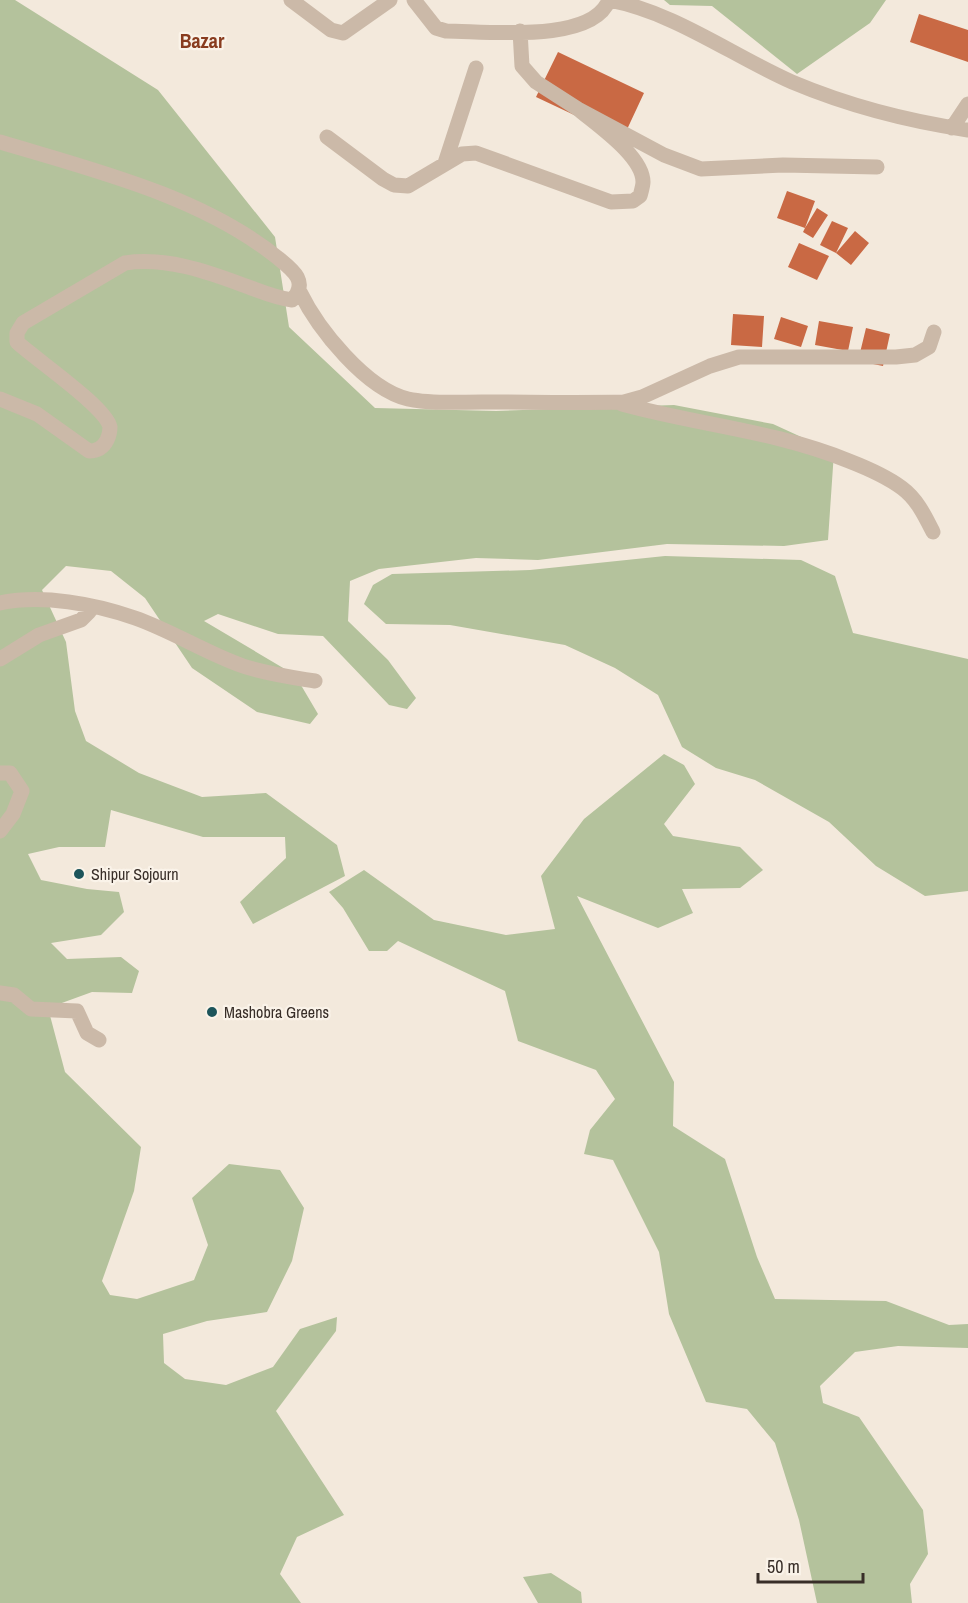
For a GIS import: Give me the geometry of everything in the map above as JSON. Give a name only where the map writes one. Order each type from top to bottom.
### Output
[{"type":"street","points":[[291,0],[331,30],[343,33],[390,0]]},
{"type":"street","points":[[414,0],[436,28],[446,31],[553,31],[577,26],[598,16],[609,0],[633,5],[693,30],[790,81],[825,95],[888,115],[968,130]]},
{"type":"street","points":[[327,137],[383,180],[394,185],[408,186],[462,154],[476,153],[611,202],[633,201],[640,196],[644,181],[635,161],[627,150],[578,110],[536,82],[527,73],[522,66],[520,31]]},
{"type":"street","points":[[445,163],[476,68]]},
{"type":"street","points":[[952,128],[968,104]]},
{"type":"street","points":[[578,110],[664,155],[701,169],[793,165],[877,167]]},
{"type":"street","points":[[0,142],[114,176],[214,217],[256,241],[293,270],[300,281],[300,292],[318,322],[359,368],[384,389],[409,399],[450,402],[617,402],[642,397],[710,366],[739,357],[915,355],[929,347],[934,332]]},
{"type":"street","points":[[0,399],[37,414],[89,451],[96,451],[104,446],[109,437],[110,426],[103,415],[26,350],[18,342],[17,333],[23,323],[125,263],[142,261],[193,268],[277,298],[292,300],[300,292]]},
{"type":"street","points":[[617,402],[669,417],[764,433],[805,444],[854,463],[903,488],[920,507],[933,532]]},
{"type":"street","points":[[0,603],[12,600],[86,606],[135,618],[243,666],[276,675],[315,681]]},
{"type":"street","points":[[0,659],[39,635],[81,620],[89,612],[86,606]]},
{"type":"street","points":[[0,773],[10,773],[22,791],[13,814],[0,831]]},
{"type":"street","points":[[0,993],[14,995],[31,1009],[77,1011],[87,1033],[99,1040]]},
{"type":"green space","points":[[0,0],[15,0],[158,90],[275,237],[289,327],[375,408],[496,411],[674,405],[773,424],[834,452],[828,540],[784,546],[667,544],[538,560],[476,558],[379,569],[350,581],[348,621],[388,660],[416,698],[407,709],[389,705],[323,636],[278,634],[218,614],[204,621],[295,675],[318,714],[310,724],[257,712],[192,668],[145,598],[111,571],[66,566],[42,590],[66,642],[75,711],[86,741],[139,773],[202,797],[266,793],[337,845],[345,876],[253,924],[240,902],[286,858],[285,837],[203,837],[111,810],[105,847],[59,847],[28,854],[41,880],[87,889],[119,892],[124,912],[101,935],[51,943],[67,959],[121,957],[139,971],[132,993],[92,992],[48,1008],[65,1072],[141,1147],[134,1191],[102,1281],[110,1295],[137,1299],[194,1280],[208,1245],[192,1198],[229,1164],[280,1170],[304,1208],[292,1261],[267,1312],[207,1321],[163,1334],[164,1363],[185,1379],[226,1385],[273,1367],[300,1329],[337,1317],[336,1331],[276,1411],[344,1515],[297,1537],[280,1574],[301,1603],[0,1603]]},
{"type":"green space","points":[[664,0],[886,0],[870,23],[797,74],[712,6],[670,5]]},
{"type":"green space","points":[[665,556],[801,560],[835,576],[853,633],[968,659],[968,891],[925,896],[876,866],[829,822],[755,780],[716,768],[682,747],[658,695],[615,668],[565,645],[450,625],[386,624],[364,604],[373,585],[392,574],[530,570]]},
{"type":"green space","points":[[664,754],[684,765],[695,784],[664,824],[673,836],[740,847],[763,870],[740,888],[682,889],[693,913],[658,928],[577,896],[674,1082],[673,1126],[725,1159],[757,1257],[775,1299],[886,1301],[949,1325],[968,1324],[968,1348],[898,1346],[855,1352],[820,1386],[823,1403],[859,1417],[923,1510],[928,1554],[910,1584],[912,1603],[817,1603],[799,1520],[775,1443],[747,1409],[706,1402],[669,1314],[659,1252],[613,1160],[584,1154],[590,1130],[615,1099],[596,1070],[518,1041],[505,991],[398,941],[387,951],[369,951],[343,908],[329,892],[364,870],[434,920],[506,935],[555,929],[541,876],[584,819]]},
{"type":"green space","points":[[551,1573],[581,1592],[582,1603],[538,1603],[523,1577]]},
{"type":"building","points":[[919,14],[968,30],[968,62],[910,42]]},
{"type":"building","points":[[558,52],[644,93],[623,138],[536,97]]},
{"type":"building","points":[[787,191],[815,201],[805,228],[777,218]]},
{"type":"building","points":[[817,208],[828,215],[813,238],[803,232]]},
{"type":"building","points":[[832,221],[848,228],[836,253],[820,245]]},
{"type":"building","points":[[855,231],[869,243],[851,265],[836,253]]},
{"type":"building","points":[[799,243],[829,256],[817,280],[788,267]]},
{"type":"building","points":[[733,314],[764,316],[762,347],[731,345]]},
{"type":"building","points":[[781,317],[808,326],[801,347],[774,339]]},
{"type":"building","points":[[819,321],[853,327],[848,351],[815,345]]},
{"type":"building","points":[[866,328],[890,334],[883,366],[858,361]]},
{"type":"place","name":"Shipur Sojourn","points":[[79,874]]},
{"type":"place","name":"Mashobra Greens","points":[[212,1012]]},
{"type":"district","name":"Bazar","points":[[202,40]]}]
